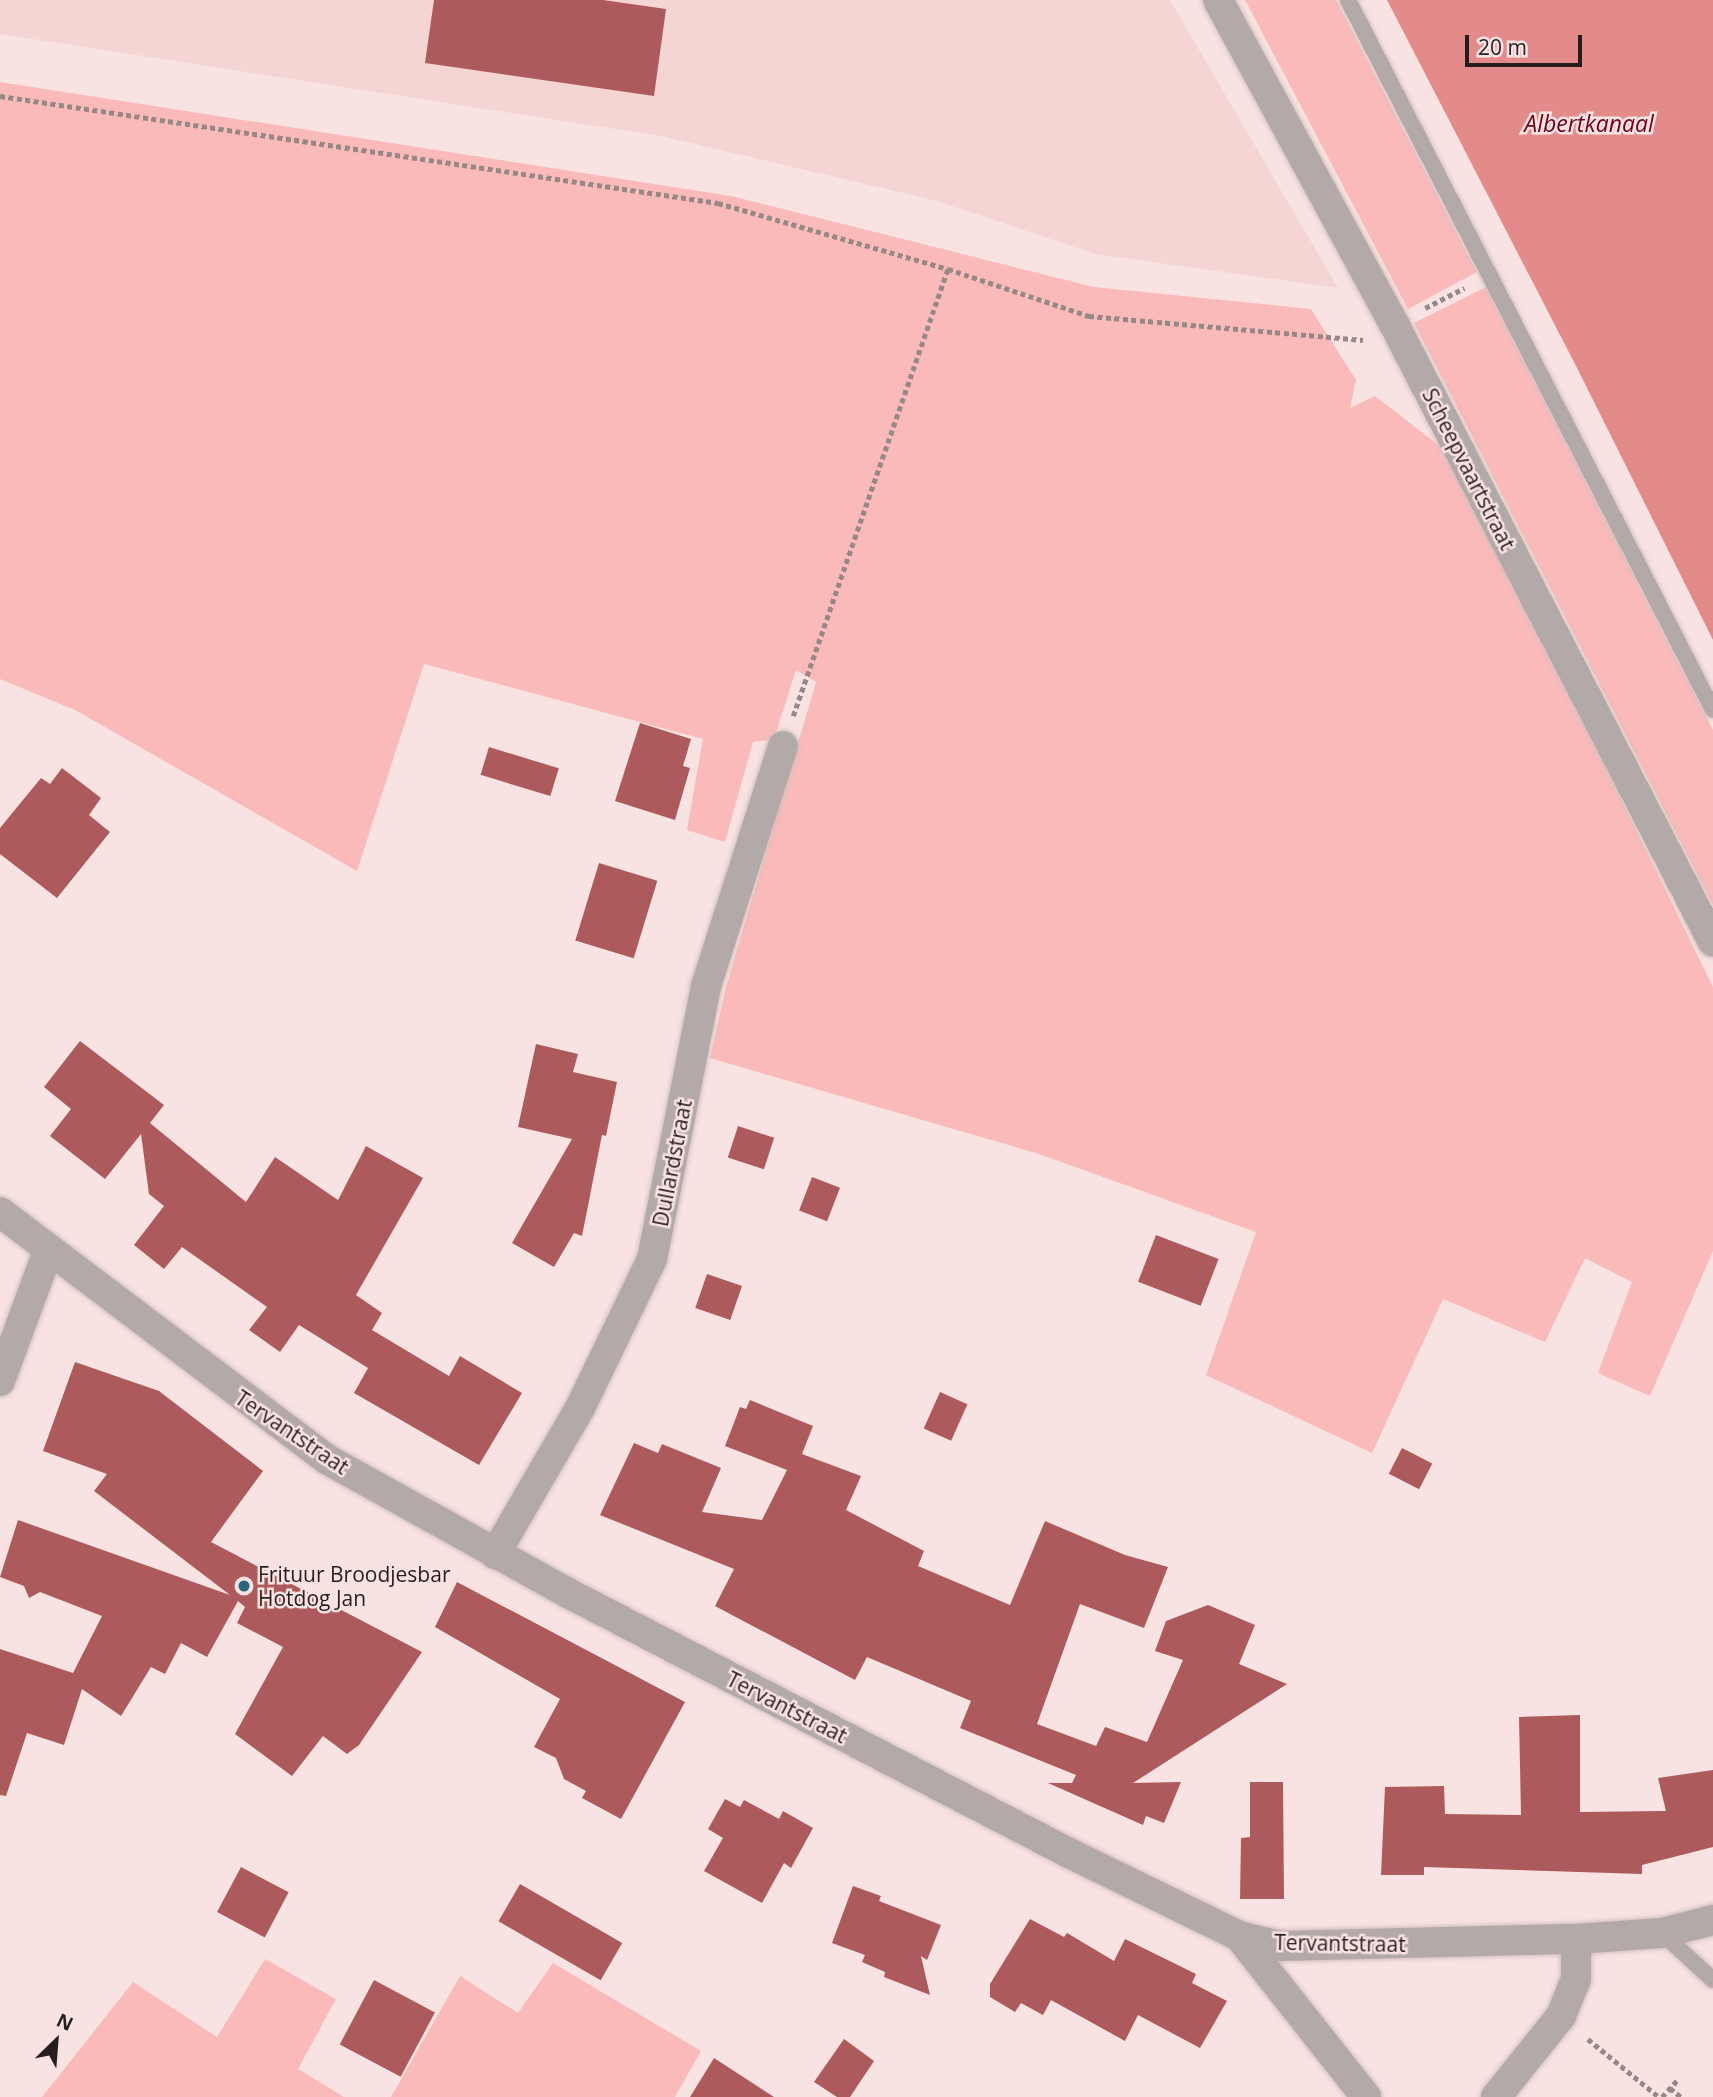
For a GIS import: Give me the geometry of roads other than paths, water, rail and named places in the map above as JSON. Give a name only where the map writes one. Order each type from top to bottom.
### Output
[{"type":"street","name":"Scheepvaartstraat","points":[[1218,0],[1394,324],[1713,942]]},
{"type":"street","name":"Dullardstraat","points":[[495,1554],[580,1408],[652,1259],[706,986],[783,746]]},
{"type":"street","name":"Tervantstraat","points":[[0,1213],[328,1460],[495,1554],[1067,1852],[1238,1936],[1280,1946],[1576,1939],[1662,1933],[1713,1920]]},
{"type":"street","points":[[0,1381],[48,1251]]},
{"type":"street","points":[[1238,1936],[1366,2097]]},
{"type":"street","points":[[1496,2097],[1561,2016],[1576,1979],[1576,1939]]},
{"type":"lane","points":[[1348,0],[1713,710]]},
{"type":"lane","points":[[1662,1933],[1713,1980]]},
{"type":"water","name":"Albertkanaal","points":[[1387,0],[1713,0],[1713,640],[1576,366]]},
{"type":"place","name":"Frituur Broodjesbar Hotdog Jan","points":[[244,1586]]}]
